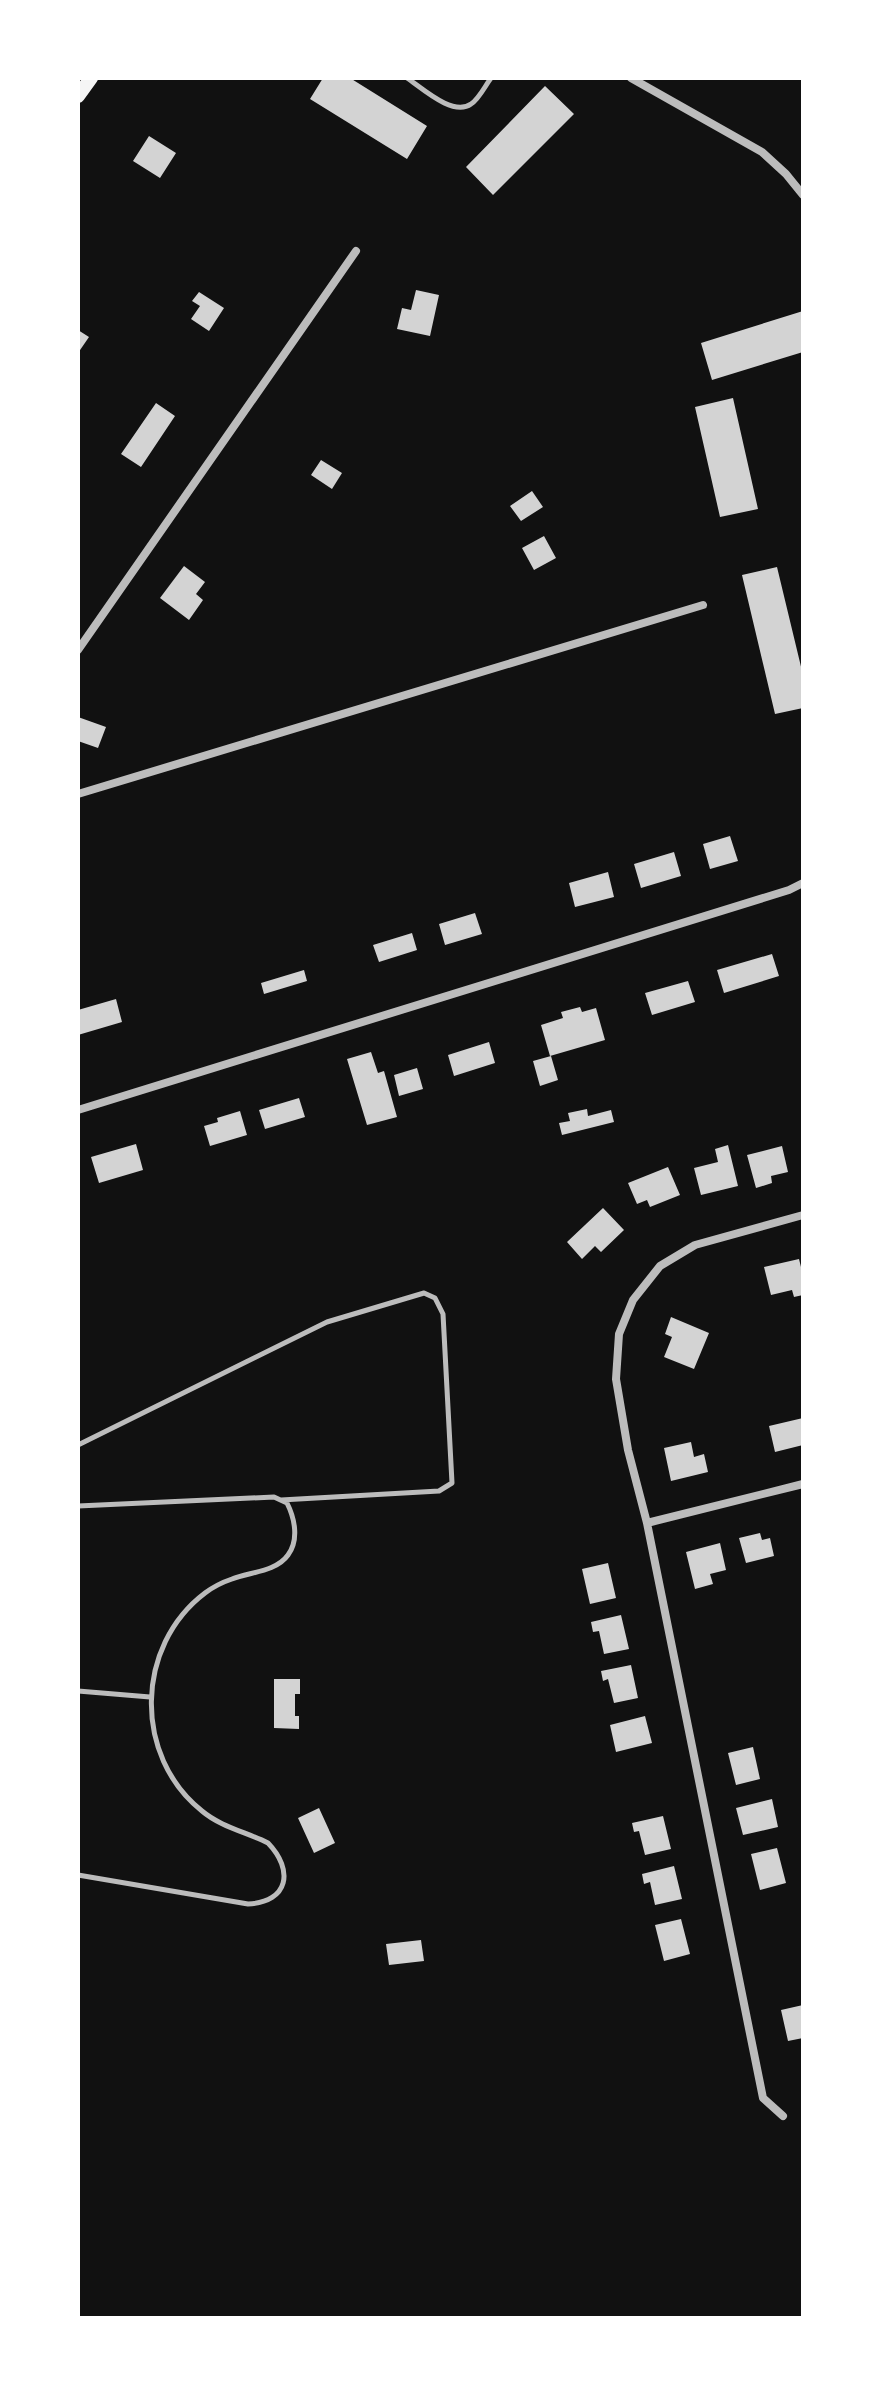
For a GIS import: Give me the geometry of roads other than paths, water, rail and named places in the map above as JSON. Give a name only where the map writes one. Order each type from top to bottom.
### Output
[{"type":"main road","points":[[78,96],[91,78]]},
{"type":"street","points":[[631,78],[762,152],[803,195]]},
{"type":"street","points":[[78,650],[356,251]]},
{"type":"street","points":[[78,794],[703,605]]},
{"type":"street","points":[[78,1110],[803,883]]},
{"type":"street","points":[[783,2116],[763,2098],[647,1523],[628,1450],[616,1379],[619,1334],[633,1300],[660,1266],[695,1245],[803,1215]]},
{"type":"street","points":[[647,1523],[803,1484]]},
{"type":"lane","points":[[407,78],[450,107],[472,104],[491,78]]},
{"type":"lane","points":[[78,1445],[327,1322],[424,1293],[435,1298],[443,1314],[452,1483],[439,1491],[281,1500],[264,1497],[78,1506]]},
{"type":"lane","points":[[78,1875],[236,1903],[268,1901],[280,1890],[284,1882],[283,1867],[268,1843],[213,1819],[200,1810],[174,1780],[156,1742],[150,1697],[165,1641],[181,1617],[223,1583],[274,1565],[287,1556],[295,1524],[291,1510],[281,1500]]},
{"type":"lane","points":[[78,1691],[150,1697]]}]
